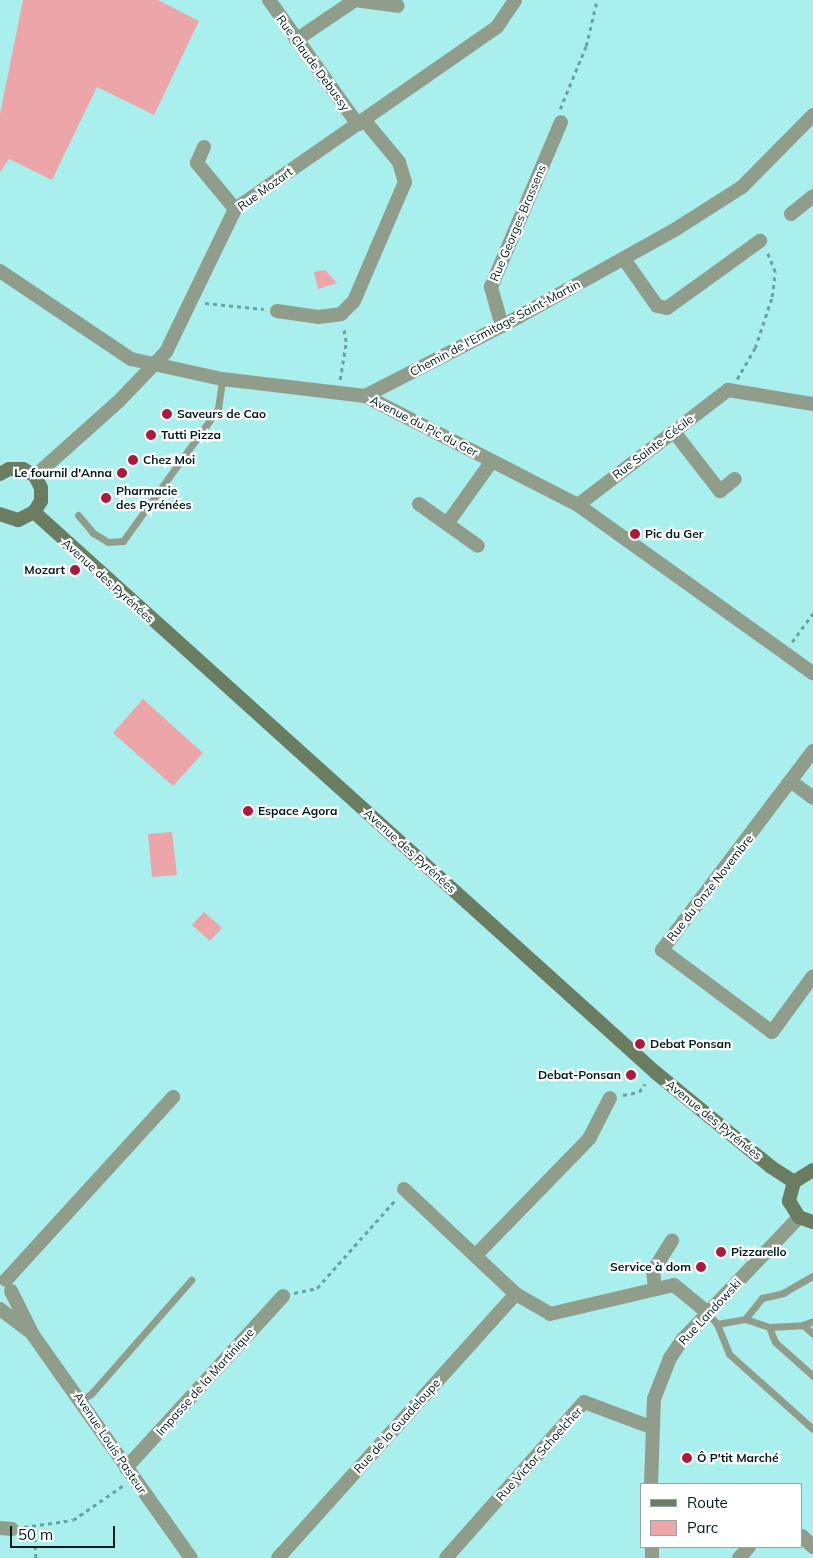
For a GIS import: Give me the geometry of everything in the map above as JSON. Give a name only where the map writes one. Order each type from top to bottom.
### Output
[{"type":"main road","points":[[0,474],[9,469],[23,469],[35,476],[41,488],[41,501],[34,512],[18,520],[0,515]]},
{"type":"main road","name":"Avenue des Pyrénées","points":[[34,512],[655,1072],[771,1167],[794,1182]]},
{"type":"main road","points":[[813,1170],[794,1182],[789,1200],[799,1217],[813,1222]]},
{"type":"street","name":"Rue Claude Debussy","points":[[269,0],[296,40],[361,123],[399,162],[405,182],[354,301],[341,314]]},
{"type":"street","points":[[296,40],[355,0],[398,6]]},
{"type":"street","name":"Rue Mozart","points":[[35,476],[119,401],[166,352],[235,209],[497,27],[516,0]]},
{"type":"street","name":"Chemin de l'Ermitage Saint-Martin","points":[[366,396],[502,326],[624,259],[742,187],[813,115]]},
{"type":"street","name":"Rue Georges Brassens","points":[[502,326],[491,287],[561,122]]},
{"type":"street","points":[[204,147],[197,163],[235,209]]},
{"type":"street","points":[[791,214],[813,196]]},
{"type":"street","points":[[624,259],[657,306],[667,308],[760,241]]},
{"type":"street","name":"Avenue du Pic du Ger","points":[[0,271],[130,359],[151,366],[222,379],[366,396],[578,505],[813,673]]},
{"type":"street","points":[[277,311],[318,317],[341,314]]},
{"type":"street","points":[[728,390],[813,404]]},
{"type":"street","name":"Rue Sainte-Cécile","points":[[578,505],[728,390]]},
{"type":"street","points":[[674,432],[720,491],[735,479]]},
{"type":"street","points":[[447,524],[492,461]]},
{"type":"street","points":[[419,504],[478,546]]},
{"type":"street","name":"Rue du Onze Novembre","points":[[813,751],[792,782],[662,950],[772,1032],[813,976]]},
{"type":"street","points":[[792,782],[813,798]]},
{"type":"street","points":[[0,1304],[6,1301],[4,1279],[172,1097]]},
{"type":"street","points":[[477,1254],[589,1139],[610,1098]]},
{"type":"street","points":[[404,1190],[477,1254],[516,1294],[550,1314],[674,1285],[713,1319]]},
{"type":"street","name":"Rue Landowski","points":[[651,1483],[651,1427],[654,1400],[670,1358],[713,1319],[799,1217]]},
{"type":"street","points":[[655,1289],[654,1271],[672,1241]]},
{"type":"street","name":"Avenue Louis Pasteur","points":[[4,1279],[33,1335],[81,1400],[129,1473],[192,1555]]},
{"type":"street","name":"Rue de la Guadeloupe","points":[[278,1558],[516,1294]]},
{"type":"street","name":"Impasse de la Martinique","points":[[129,1473],[283,1296]]},
{"type":"street","name":"Avenue Louis Pasteur","points":[[0,1309],[33,1335]]},
{"type":"street","name":"Rue Victor Schoelcher","points":[[446,1558],[584,1402],[605,1408],[651,1427]]},
{"type":"street","points":[[803,1537],[813,1547]]},
{"type":"street","points":[[739,1558],[748,1548]]},
{"type":"lane","points":[[78,515],[93,533],[108,542],[123,541],[218,409],[222,379]]},
{"type":"lane","points":[[745,1319],[762,1298],[783,1293],[813,1276]]},
{"type":"lane","points":[[81,1400],[92,1394],[191,1280]]},
{"type":"lane","points":[[813,1321],[803,1325],[769,1327],[745,1319],[713,1319],[729,1354],[813,1428]]},
{"type":"lane","points":[[803,1325],[813,1334]]},
{"type":"lane","points":[[769,1327],[775,1342],[813,1376]]},
{"type":"path","points":[[561,122],[559,108],[586,46],[597,0]]},
{"type":"path","points":[[728,390],[755,348],[772,297],[775,272],[760,241]]},
{"type":"path","points":[[189,301],[277,311]]},
{"type":"path","points":[[338,394],[346,342],[341,314]]},
{"type":"path","points":[[784,652],[813,613]]},
{"type":"path","points":[[610,1098],[639,1092],[645,1084]]},
{"type":"path","points":[[283,1296],[317,1288],[404,1190]]},
{"type":"path","points":[[6,1529],[73,1520],[129,1473]]},
{"type":"path","points":[[6,1529],[35,1538],[36,1558]]},
{"type":"green space","points":[[23,0],[158,0],[199,21],[154,115],[97,87],[52,180],[9,159],[0,172],[0,114]]},
{"type":"green space","points":[[325,270],[337,283],[318,289],[314,272]]},
{"type":"green space","points":[[143,699],[203,753],[173,786],[113,733]]},
{"type":"green space","points":[[172,832],[177,875],[152,877],[148,834]]},
{"type":"green space","points":[[204,912],[222,928],[210,941],[192,925]]},
{"type":"place","name":"Saveurs de Cao","points":[[167,414]]},
{"type":"place","name":"Tutti Pizza","points":[[151,435]]},
{"type":"place","name":"Chez Moi","points":[[133,460]]},
{"type":"place","name":"Le fournil d'Anna","points":[[122,473]]},
{"type":"place","name":"Pharmacie des Pyrénées","points":[[106,498]]},
{"type":"place","name":"Pic du Ger","points":[[635,534]]},
{"type":"place","name":"Mozart","points":[[75,570]]},
{"type":"place","name":"Espace Agora","points":[[248,811]]},
{"type":"place","name":"Debat Ponsan","points":[[640,1044]]},
{"type":"place","name":"Debat-Ponsan","points":[[631,1075]]},
{"type":"place","name":"Pizzarello","points":[[721,1252]]},
{"type":"place","name":"Service à dom","points":[[701,1267]]},
{"type":"place","name":"Ô P'tit Marché","points":[[687,1458]]}]
